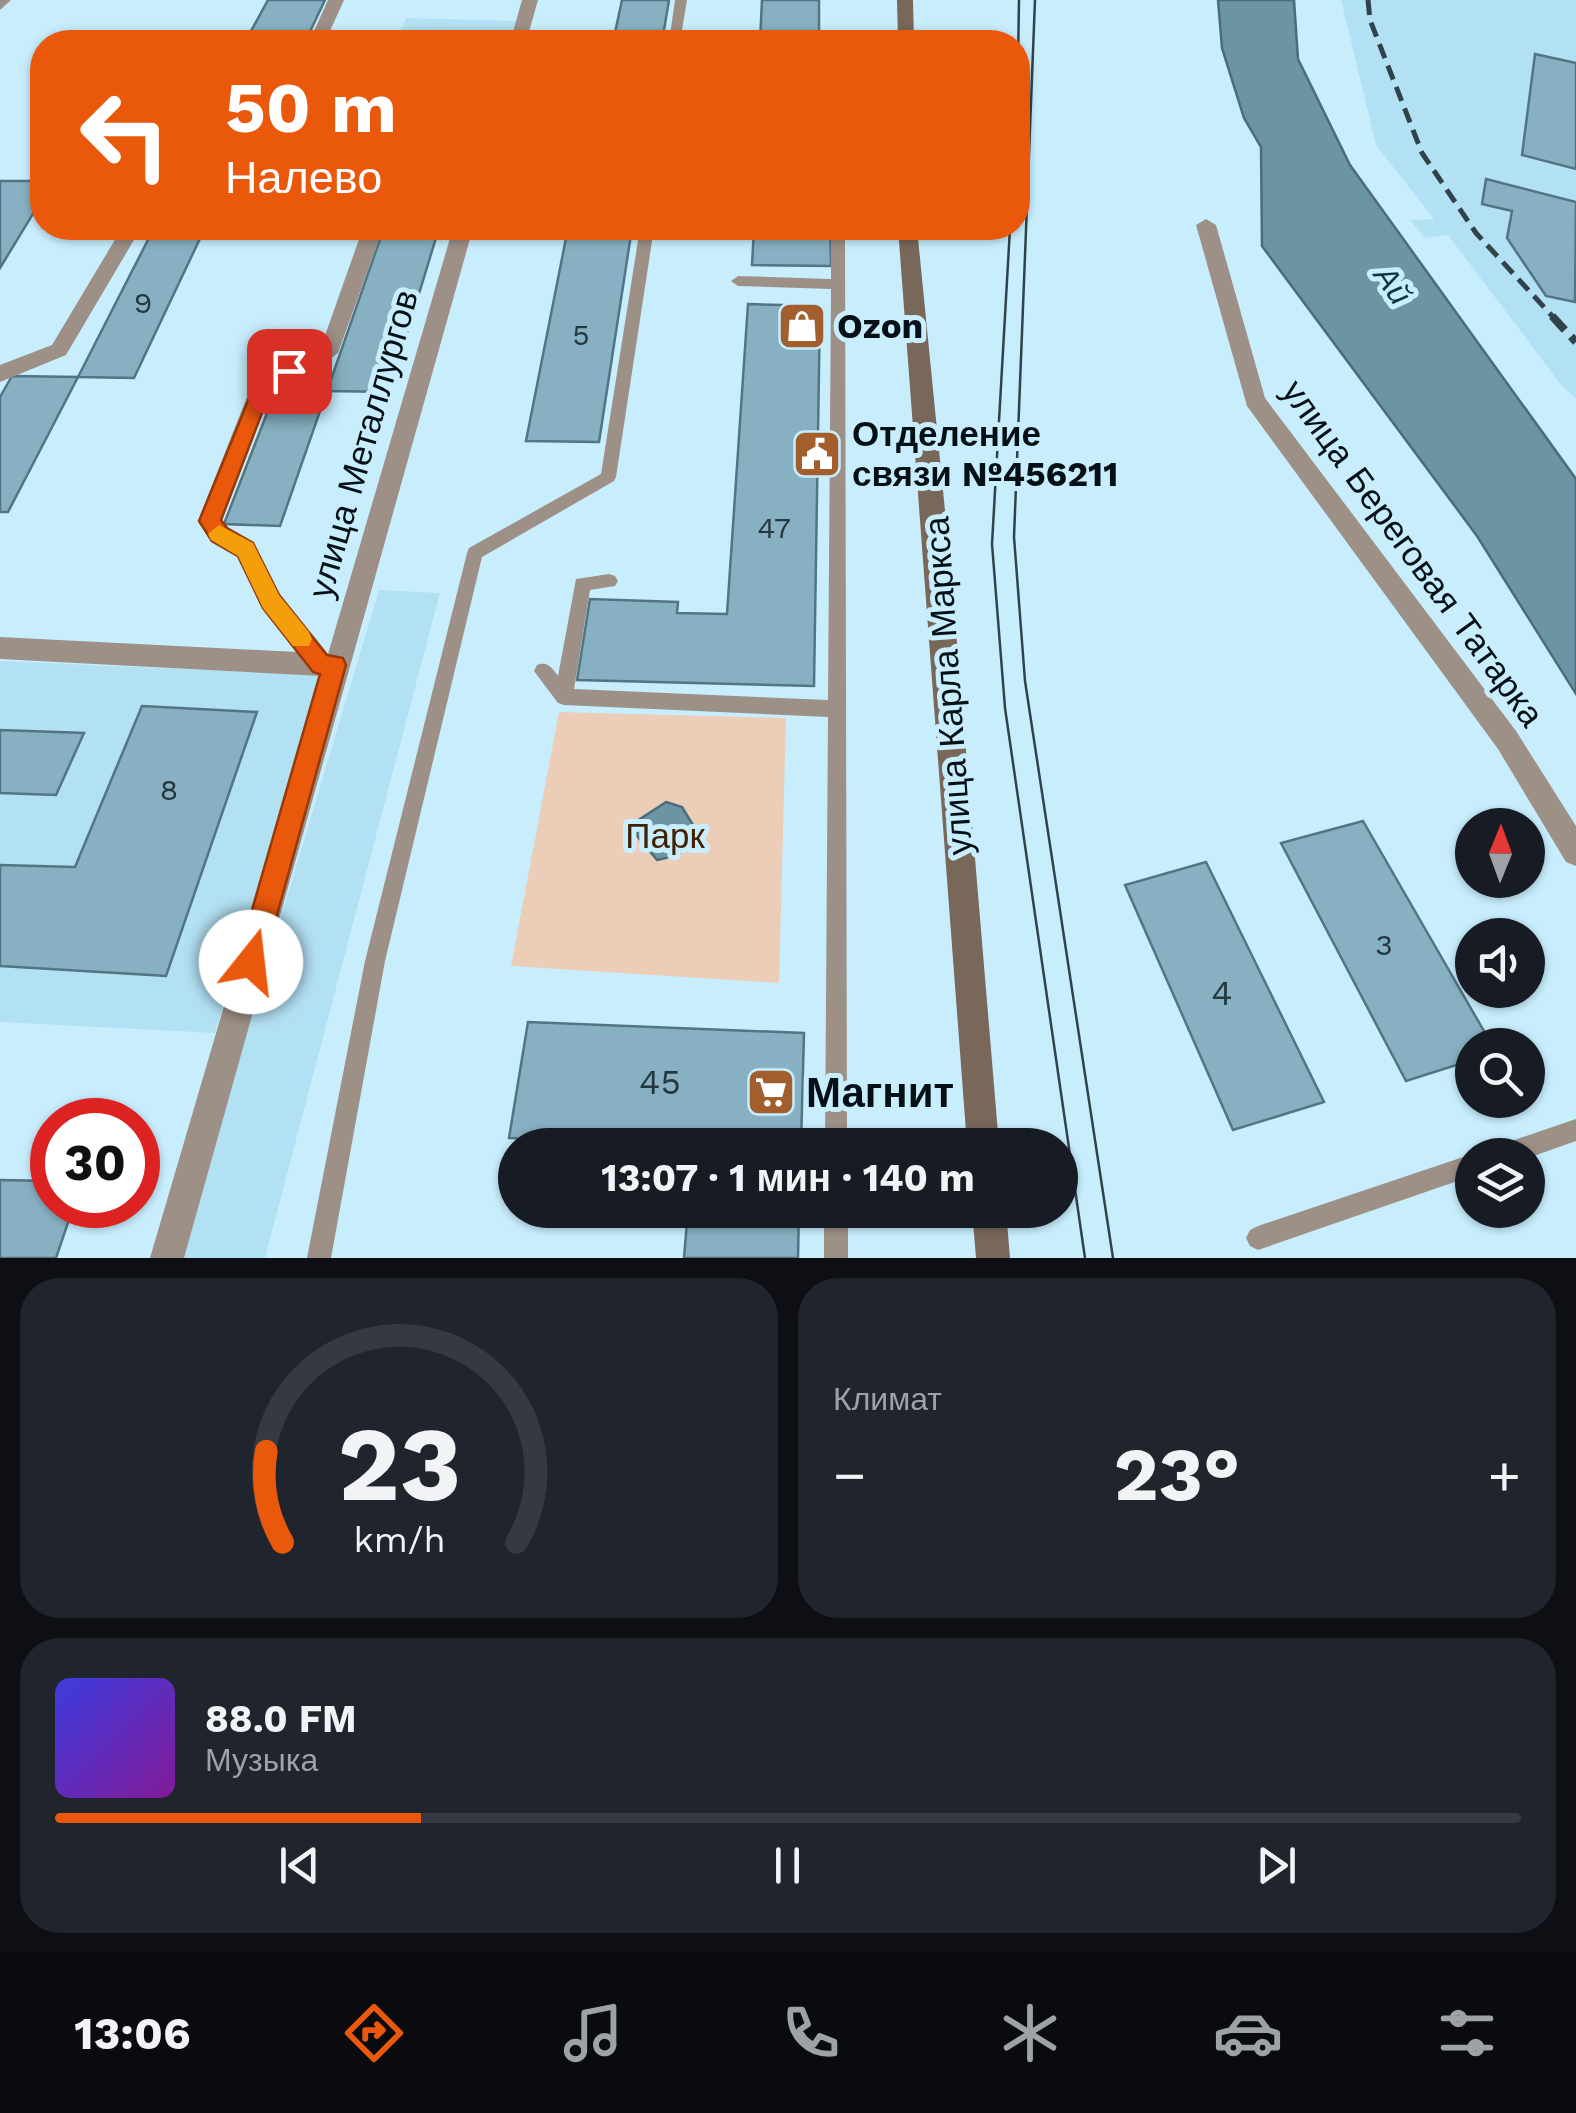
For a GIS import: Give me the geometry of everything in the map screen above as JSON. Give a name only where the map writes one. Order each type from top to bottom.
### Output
[{"type":"main road","points":[[905,0],[906,30]]},
{"type":"main road","name":"улица Карла Маркса","points":[[908,240],[936,505],[948,725],[982,1128]]},
{"type":"main road","points":[[990,1228],[993,1258]]},
{"type":"street","points":[[322,30],[336,0]]},
{"type":"street","points":[[521,30],[530,0]]},
{"type":"street","name":"улица Береговая Татарка","points":[[1206,226],[1255,400],[1507,740],[1576,852]]},
{"type":"street","points":[[0,374],[58,350],[124,240]]},
{"type":"street","points":[[328,665],[271,601],[246,550],[220,534],[210,521],[266,379],[312,362],[331,348],[369,240]]},
{"type":"street","name":"улица Металлургов","points":[[167,1258],[328,665],[459,240]]},
{"type":"street","points":[[0,648],[328,665]]},
{"type":"lane","points":[[676,30],[681,0]]},
{"type":"lane","points":[[318,1258],[375,961],[475,553],[608,477],[645,240]]},
{"type":"lane","points":[[836,1128],[838,240]]},
{"type":"lane","points":[[738,281],[838,284]]},
{"type":"lane","points":[[564,697],[582,584],[609,581]]},
{"type":"lane","points":[[543,671],[564,697],[838,709]]},
{"type":"lane","points":[[1545,1140],[1576,1130]]},
{"type":"lane","points":[[1258,1238],[1455,1171]]},
{"type":"lane","points":[[836,1228],[836,1258]]},
{"type":"shaded area","points":[[1341,0],[1576,0],[1576,398],[1562,386],[1448,235],[1425,238],[1410,220],[1434,219],[1376,145]]},
{"type":"shaded area","points":[[406,18],[519,21],[516,30],[401,30]]},
{"type":"shaded area","points":[[379,590],[440,593],[265,1258],[179,1258]]},
{"type":"shaded area","points":[[0,661],[322,675],[215,1033],[0,1022]]},
{"type":"green space","name":"Парк","points":[[559,712],[786,718],[779,983],[511,966]]},
{"type":"water","name":"Ай","points":[[1218,0],[1294,0],[1298,59],[1350,165],[1576,479],[1576,694],[1477,536],[1262,246],[1261,147],[1244,118],[1222,48]]},
{"type":"water","points":[[666,802],[682,807],[698,833],[682,852],[657,860],[637,836],[637,821]]},
{"type":"building","points":[[268,0],[325,0],[311,30],[252,30]]},
{"type":"building","points":[[622,0],[669,0],[664,30],[616,30]]},
{"type":"building","points":[[762,0],[819,0],[819,30],[761,30]]},
{"type":"building","points":[[1535,54],[1576,63],[1576,169],[1522,155]]},
{"type":"building","points":[[1486,179],[1576,202],[1575,302],[1546,296],[1507,238],[1512,211],[1482,204]]},
{"type":"building","points":[[0,181],[30,181],[30,219],[0,268]]},
{"type":"building","points":[[148,240],[199,240],[134,378],[78,377]]},
{"type":"building","points":[[380,240],[435,240],[389,392],[327,391]]},
{"type":"building","points":[[566,240],[630,240],[599,442],[526,441]]},
{"type":"building","points":[[753,240],[830,240],[831,266],[752,265]]},
{"type":"building","points":[[748,304],[820,306],[814,686],[577,680],[590,599],[678,602],[677,613],[727,614]]},
{"type":"building","points":[[12,376],[78,377],[8,512],[0,512],[0,397]]},
{"type":"building","points":[[276,390],[327,391],[280,526],[224,524]]},
{"type":"building","points":[[142,706],[257,712],[166,976],[0,966],[0,865],[75,867]]},
{"type":"building","points":[[0,730],[84,733],[56,795],[0,793]]},
{"type":"building","points":[[1363,821],[1455,981],[1455,1008],[1471,1008],[1482,1028],[1455,1028],[1455,1065],[1406,1081],[1281,843]]},
{"type":"building","points":[[1206,862],[1324,1102],[1233,1130],[1125,885]]},
{"type":"building","points":[[528,1022],[804,1033],[801,1128],[511,1128]]},
{"type":"building","points":[[0,1180],[30,1181],[30,1228],[66,1228],[56,1258],[0,1258]]},
{"type":"building","points":[[686,1228],[799,1228],[798,1258],[684,1258]]},
{"type":"tram line","points":[[1019,0],[1019,30]]},
{"type":"tram line","points":[[1030,128],[1035,0]]},
{"type":"tram line","points":[[1009,240],[992,544],[1005,708],[1085,1258]]},
{"type":"tram line","points":[[1026,240],[1014,537],[1025,681],[1113,1258]]},
{"type":"railway","points":[[1368,0],[1370,20],[1422,153],[1476,233],[1555,319]]},
{"type":"railway","points":[[1552,316],[1576,342]]},
{"type":"slow traffic","points":[[219,534],[246,550],[271,601],[301,639]]},
{"type":"place","name":"Ozon","points":[[802,326]]},
{"type":"place","name":"Отделение связи №456211","points":[[817,454]]},
{"type":"place","name":"Магнит","points":[[771,1092]]},
{"type":"route","points":[[251,962],[335,665],[321,664],[271,601],[246,550],[220,534],[210,521],[266,379],[289,371]]}]
